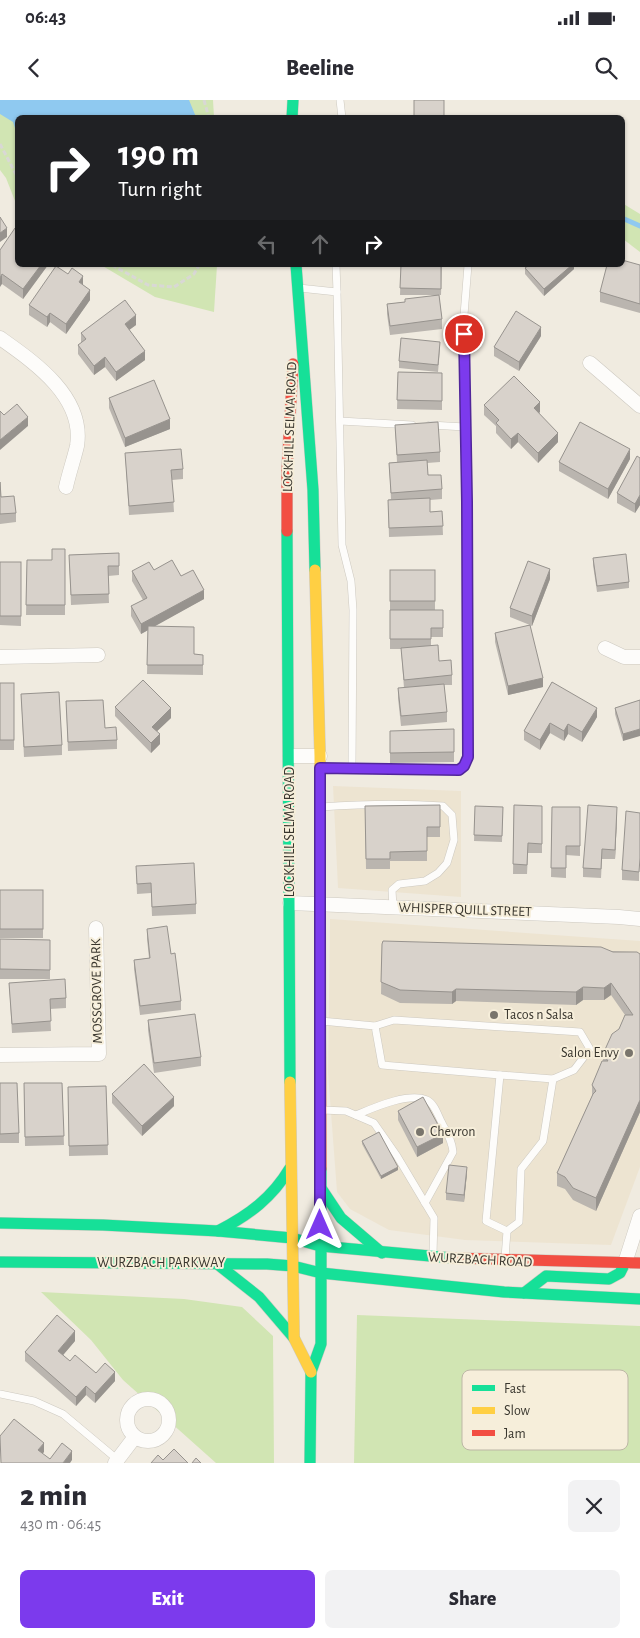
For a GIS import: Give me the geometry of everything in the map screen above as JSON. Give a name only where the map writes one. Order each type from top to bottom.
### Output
[{"type":"main road","points":[[292,115],[293,100]]},
{"type":"main road","name":"LOCKHILL SELMA ROAD","points":[[296,267],[313,490],[322,904],[320,1110],[322,1344],[311,1372],[310,1463]]},
{"type":"main road","name":"LOCKHILL SELMA ROAD","points":[[297,288],[287,471],[290,903],[298,1018],[290,1167],[294,1338],[311,1372]]},
{"type":"main road","points":[[298,1018],[321,1021]]},
{"type":"main road","points":[[218,1231],[241,1220],[263,1205],[278,1190],[290,1167]]},
{"type":"main road","points":[[320,1186],[341,1218],[382,1253]]},
{"type":"main road","points":[[0,1223],[103,1225],[218,1231],[292,1238],[320,1246]]},
{"type":"main road","name":"WURZBACH ROAD","points":[[320,1246],[433,1258],[640,1263]]},
{"type":"main road","name":"WURZBACH PARKWAY","points":[[0,1262],[216,1263],[292,1266],[321,1273]]},
{"type":"main road","points":[[216,1263],[262,1298],[277,1314],[294,1338]]},
{"type":"main road","points":[[524,1293],[546,1276],[609,1279],[615,1277],[625,1263],[638,1277]]},
{"type":"main road","name":"WURZBACH ROAD","points":[[321,1273],[524,1293],[640,1298]]},
{"type":"street","points":[[0,338],[31,360],[50,377],[75,418],[77,444],[66,487]]},
{"type":"street","points":[[590,362],[640,406]]},
{"type":"street","points":[[604,648],[624,657],[640,657]]},
{"type":"street","points":[[0,657],[98,655]]},
{"type":"street","points":[[290,756],[320,762]]},
{"type":"street","name":"WHISPER QUILL STREET","points":[[290,903],[619,916],[640,919]]},
{"type":"street","name":"MOSSGROVE PARK","points":[[0,1055],[99,1054],[96,928]]},
{"type":"street","points":[[625,1263],[640,1218]]},
{"type":"street","points":[[116,1462],[134,1438]]},
{"type":"lane","points":[[340,100],[342,115]]},
{"type":"lane","points":[[336,267],[342,545],[351,581],[353,610],[352,767]]},
{"type":"lane","points":[[320,762],[352,767],[459,770],[464,766],[468,757],[464,315],[468,267]]},
{"type":"lane","points":[[297,288],[337,292]]},
{"type":"lane","points":[[340,421],[465,427]]},
{"type":"lane","points":[[320,807],[370,803],[418,804],[443,806],[452,815],[454,840],[447,863],[438,873],[425,881],[399,884],[392,890],[393,907]]},
{"type":"lane","points":[[321,1021],[375,1026],[394,1020],[580,1032],[590,1049],[574,1070],[553,1079],[382,1065],[375,1026]]},
{"type":"lane","points":[[500,1075],[486,1221],[507,1231]]},
{"type":"lane","points":[[504,1261],[507,1231],[519,1222],[521,1169],[543,1141],[553,1079]]},
{"type":"lane","points":[[356,1115],[389,1102],[417,1099],[427,1100],[433,1105],[452,1142],[453,1152],[426,1203]]},
{"type":"lane","points":[[320,1110],[346,1111],[374,1123],[397,1156],[434,1218],[433,1258]]},
{"type":"lane","points":[[0,1394],[34,1400],[63,1414],[116,1462]]},
{"type":"path","points":[[204,100],[208,115]]},
{"type":"path","points":[[0,144],[15,172]]},
{"type":"path","points":[[116,267],[148,285],[174,288],[194,274],[198,267]]},
{"type":"shaded area","points":[[333,786],[461,791],[461,897],[338,888]]},
{"type":"shaded area","points":[[330,919],[640,941],[640,1167],[611,1245],[465,1240],[389,1230],[350,1209],[337,1192],[328,1073]]},
{"type":"green space","points":[[0,100],[213,100],[214,115],[15,115],[15,201],[6,178],[0,170]]},
{"type":"green space","points":[[625,205],[640,214],[640,252],[625,241]]},
{"type":"green space","points":[[104,267],[217,267],[214,312],[155,297]]},
{"type":"green space","points":[[41,1292],[184,1299],[242,1307],[273,1336],[274,1463],[216,1463],[123,1380],[91,1340]]},
{"type":"green space","points":[[357,1315],[640,1326],[640,1463],[354,1463]]},
{"type":"water","points":[[0,100],[189,100],[195,115],[15,115],[15,128],[13,122],[0,114]]},
{"type":"building","points":[[414,100],[444,100],[444,115],[414,115]]},
{"type":"building","points":[[0,217],[7,228],[0,233]]},
{"type":"building","points":[[15,228],[15,267],[40,267],[23,289],[2,274],[0,278],[0,250]]},
{"type":"building","points":[[625,261],[640,265],[640,304],[600,292],[606,267],[625,267]]},
{"type":"building","points":[[55,267],[68,274],[72,268],[83,276],[79,282],[90,290],[66,324],[50,313],[47,317],[29,305]]},
{"type":"building","points":[[401,267],[441,267],[441,289],[400,288]]},
{"type":"building","points":[[526,267],[570,267],[544,289],[525,268]]},
{"type":"building","points":[[439,295],[442,319],[390,326],[387,304],[405,302],[405,299]]},
{"type":"building","points":[[125,300],[136,315],[125,324],[145,351],[116,372],[105,357],[94,366],[78,345],[86,339],[81,333]]},
{"type":"building","points":[[516,311],[541,327],[519,362],[494,347]]},
{"type":"building","points":[[401,338],[440,342],[438,365],[399,361]]},
{"type":"building","points":[[398,372],[442,373],[442,401],[397,400]]},
{"type":"building","points":[[514,376],[540,402],[534,408],[558,433],[538,453],[518,433],[511,439],[496,423],[499,420],[484,405]]},
{"type":"building","points":[[154,380],[170,419],[125,438],[109,398]]},
{"type":"building","points":[[17,404],[28,417],[0,440],[0,411],[4,415]]},
{"type":"building","points":[[438,422],[440,452],[397,455],[395,425]]},
{"type":"building","points":[[580,422],[630,449],[608,489],[559,462]]},
{"type":"building","points":[[181,449],[183,469],[171,470],[174,502],[129,506],[125,453]]},
{"type":"building","points":[[637,456],[640,458],[640,495],[635,504],[617,493]]},
{"type":"building","points":[[427,460],[428,475],[441,475],[442,489],[391,493],[389,463]]},
{"type":"building","points":[[0,482],[1,497],[14,496],[16,513],[0,514]]},
{"type":"building","points":[[430,498],[430,512],[442,511],[443,526],[389,528],[388,500]]},
{"type":"building","points":[[52,549],[65,549],[65,605],[26,605],[27,560],[52,560]]},
{"type":"building","points":[[119,553],[119,566],[108,566],[109,594],[71,595],[69,555]]},
{"type":"building","points":[[626,554],[629,582],[597,586],[593,558]]},
{"type":"building","points":[[172,560],[181,576],[193,570],[204,590],[141,624],[131,606],[147,598],[132,571],[149,562],[154,570]]},
{"type":"building","points":[[528,561],[550,569],[532,616],[510,608]]},
{"type":"building","points":[[0,562],[21,562],[21,616],[0,616]]},
{"type":"building","points":[[390,570],[435,570],[435,601],[390,601]]},
{"type":"building","points":[[390,610],[443,610],[443,628],[431,628],[431,639],[390,639]]},
{"type":"building","points":[[530,625],[543,678],[508,686],[495,633]]},
{"type":"building","points":[[148,626],[194,627],[194,654],[203,655],[203,665],[147,665]]},
{"type":"building","points":[[438,645],[439,661],[451,660],[452,675],[404,680],[401,648]]},
{"type":"building","points":[[143,680],[171,708],[152,727],[160,734],[151,743],[115,707]]},
{"type":"building","points":[[552,682],[597,708],[582,732],[568,724],[564,731],[550,723],[540,740],[524,731]]},
{"type":"building","points":[[0,683],[14,683],[14,740],[0,740]]},
{"type":"building","points":[[444,684],[447,712],[401,716],[398,688]]},
{"type":"building","points":[[59,692],[62,745],[24,747],[21,694]]},
{"type":"building","points":[[103,700],[105,728],[116,727],[117,740],[68,742],[66,701]]},
{"type":"building","points":[[640,700],[640,729],[623,734],[615,708]]},
{"type":"building","points":[[454,729],[454,752],[390,753],[390,731]]},
{"type":"building","points":[[440,805],[440,827],[427,827],[427,851],[390,852],[390,859],[366,859],[365,806]]},
{"type":"building","points":[[514,805],[542,806],[542,844],[528,843],[527,865],[513,864]]},
{"type":"building","points":[[588,805],[617,807],[615,850],[602,849],[601,869],[583,868]]},
{"type":"building","points":[[475,806],[503,807],[502,836],[474,835]]},
{"type":"building","points":[[552,807],[580,807],[580,846],[566,846],[566,868],[551,868]]},
{"type":"building","points":[[626,811],[640,813],[639,872],[622,870]]},
{"type":"building","points":[[194,863],[196,904],[152,907],[151,883],[137,884],[136,866]]},
{"type":"building","points":[[0,890],[43,890],[43,929],[0,929]]},
{"type":"building","points":[[167,926],[171,954],[175,953],[181,1001],[140,1006],[134,960],[150,958],[147,929]]},
{"type":"building","points":[[0,939],[50,940],[50,970],[0,969]]},
{"type":"building","points":[[383,941],[601,947],[613,952],[637,952],[640,954],[640,1100],[596,1198],[573,1188],[565,1177],[557,1173],[596,1091],[592,1085],[602,1061],[608,1061],[603,1054],[612,1034],[619,1029],[625,1015],[633,1015],[611,983],[604,988],[583,987],[576,992],[456,989],[452,992],[400,990],[381,982]]},
{"type":"building","points":[[65,979],[66,998],[50,999],[51,1021],[12,1024],[9,983]]},
{"type":"building","points":[[195,1014],[201,1057],[154,1063],[148,1020]]},
{"type":"building","points":[[144,1064],[174,1097],[142,1126],[112,1094]]},
{"type":"building","points":[[0,1083],[17,1083],[19,1133],[0,1134]]},
{"type":"building","points":[[24,1083],[62,1083],[64,1136],[25,1137]]},
{"type":"building","points":[[106,1086],[108,1145],[69,1146],[68,1087]]},
{"type":"building","name":"Chevron","points":[[423,1097],[443,1134],[417,1147],[398,1111]]},
{"type":"building","points":[[379,1132],[398,1167],[381,1176],[362,1141]]},
{"type":"building","points":[[449,1165],[467,1167],[464,1195],[446,1193]]},
{"type":"building","points":[[57,1315],[75,1331],[58,1351],[70,1361],[75,1355],[96,1373],[105,1363],[115,1372],[95,1394],[86,1386],[76,1397],[25,1352]]},
{"type":"building","points":[[14,1419],[44,1443],[38,1450],[50,1459],[62,1443],[72,1451],[63,1463],[1,1463],[0,1436]]},
{"type":"building","points":[[174,1449],[188,1463],[151,1463],[158,1455],[163,1460]]},
{"type":"building","points":[[196,1458],[201,1463],[192,1463]]},
{"type":"waterway","points":[[625,219],[640,226]]},
{"type":"traffic: fast","points":[[292,115],[293,100]]},
{"type":"traffic: fast","points":[[296,267],[313,490],[315,570]]},
{"type":"traffic: fast","points":[[287,531],[290,1082]]},
{"type":"traffic: fast","points":[[218,1231],[240,1219],[259,1205],[276,1188],[290,1168]]},
{"type":"traffic: fast","points":[[310,1463],[311,1372],[321,1344],[321,1169]]},
{"type":"traffic: fast","points":[[321,1188],[341,1218],[382,1253]]},
{"type":"traffic: fast","points":[[0,1223],[103,1225],[218,1231],[292,1238],[320,1246],[452,1258]]},
{"type":"traffic: fast","points":[[0,1262],[267,1264],[293,1266],[321,1273],[504,1292],[640,1299]]},
{"type":"traffic: fast","points":[[216,1263],[259,1297],[294,1338]]},
{"type":"traffic: fast","points":[[524,1293],[546,1276],[609,1279],[620,1273],[625,1263]]},
{"type":"traffic: slow","points":[[315,570],[320,756],[320,907]]},
{"type":"traffic: slow","points":[[290,1082],[294,1338],[311,1372]]},
{"type":"traffic: jam","points":[[287,531],[287,471],[293,364]]},
{"type":"traffic: jam","points":[[320,907],[321,1169]]},
{"type":"traffic: jam","points":[[452,1258],[640,1263]]},
{"type":"place","name":"Tacos n Salsa","points":[[494,1015]]},
{"type":"place","name":"Salon Envy","points":[[629,1053]]},
{"type":"place","name":"Chevron","points":[[420,1132]]},
{"type":"route","points":[[320,1225],[322,904],[320,768],[459,770],[464,766],[468,757],[464,334]]}]
